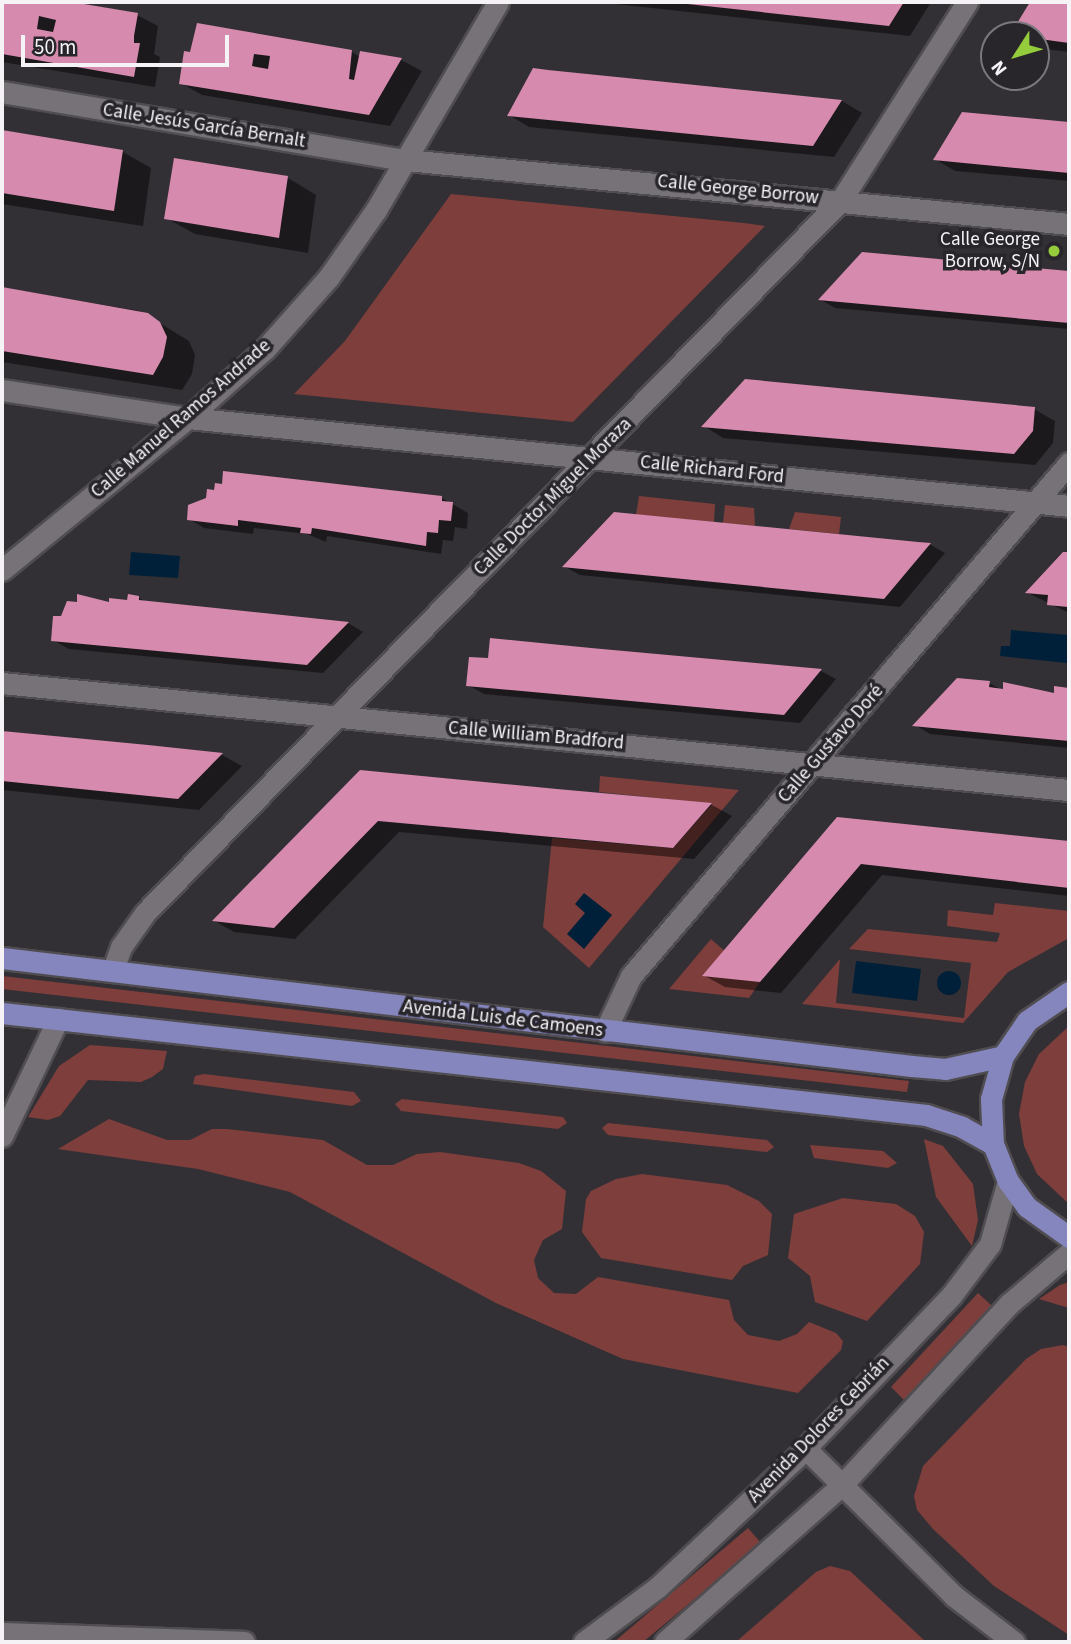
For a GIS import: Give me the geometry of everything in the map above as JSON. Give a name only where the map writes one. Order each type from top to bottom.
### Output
[{"type":"main road","name":"Avenida Luis de Camoens","points":[[2,958],[945,1069],[1003,1056]]},
{"type":"main road","points":[[1069,992],[1027,1021],[1003,1056],[991,1099],[993,1144],[1008,1181],[1027,1207],[1069,1237]]},
{"type":"main road","points":[[2,1013],[926,1115],[962,1127],[993,1144]]},
{"type":"street","name":"Calle Manuel Ramos Andrade","points":[[2,569],[188,418],[265,349],[329,277],[406,160],[498,2]]},
{"type":"street","name":"Calle Doctor Miguel Moraza","points":[[113,970],[135,925],[841,200],[967,2]]},
{"type":"street","name":"Calle Jesús García Bernalt","points":[[2,92],[406,160]]},
{"type":"street","name":"Calle George Borrow","points":[[406,160],[1069,223]]},
{"type":"street","name":"Calle Richard Ford","points":[[2,390],[188,418],[1069,506]]},
{"type":"street","name":"Calle Gustavo Doré","points":[[605,1031],[631,976],[1069,463]]},
{"type":"street","name":"Calle William Bradford","points":[[2,683],[1069,790]]},
{"type":"street","points":[[2,1136],[58,1019]]},
{"type":"street","name":"Avenida Dolores Cebrián","points":[[584,1642],[658,1587],[806,1448],[974,1271],[990,1244],[1008,1181]]},
{"type":"street","points":[[665,1642],[841,1486],[1009,1304],[1069,1253]]},
{"type":"street","points":[[806,1448],[954,1597],[1014,1642]]},
{"type":"street","points":[[2,1633],[243,1642]]},
{"type":"shaded area","points":[[451,194],[765,226],[573,422],[294,394],[345,341]]},
{"type":"shaded area","points":[[639,496],[715,504],[714,522],[636,515]]},
{"type":"shaded area","points":[[725,505],[754,508],[755,526],[723,523]]},
{"type":"shaded area","points":[[795,512],[841,517],[839,534],[789,529]]},
{"type":"shaded area","points":[[600,776],[739,790],[589,968],[543,927],[552,838],[673,848],[712,804],[599,792]]},
{"type":"shaded area","points":[[995,903],[1069,911],[1069,938],[1008,972],[963,1023],[802,1004],[840,959],[836,1003],[964,1018],[971,963],[849,949],[868,929],[997,942],[1000,933],[947,926],[948,910],[993,915]]},
{"type":"shaded area","points":[[711,939],[760,982],[749,998],[669,989]]},
{"type":"shaded area","points":[[2,976],[909,1081],[907,1092],[2,989]]},
{"type":"shaded area","points":[[1069,1026],[1069,1204],[1037,1174],[1024,1146],[1019,1114],[1025,1082],[1039,1054]]},
{"type":"shaded area","points":[[90,1045],[167,1051],[163,1069],[152,1077],[141,1082],[88,1080],[60,1116],[48,1120],[28,1117],[59,1066]]},
{"type":"shaded area","points":[[204,1074],[354,1092],[361,1101],[352,1106],[193,1084],[195,1076]]},
{"type":"shaded area","points":[[402,1099],[563,1117],[567,1123],[558,1129],[401,1111],[395,1104]]},
{"type":"shaded area","points":[[109,1119],[167,1140],[190,1140],[212,1129],[227,1129],[323,1140],[367,1165],[393,1165],[417,1154],[440,1152],[519,1163],[541,1171],[566,1191],[562,1229],[543,1240],[534,1260],[538,1278],[554,1293],[576,1294],[598,1277],[729,1300],[734,1320],[748,1335],[779,1341],[797,1334],[809,1322],[836,1333],[843,1341],[841,1350],[798,1393],[623,1359],[496,1303],[290,1192],[198,1169],[58,1149]]},
{"type":"shaded area","points":[[608,1123],[767,1140],[774,1147],[767,1152],[608,1135],[602,1128]]},
{"type":"shaded area","points":[[924,1139],[943,1146],[973,1184],[978,1220],[972,1246],[936,1197]]},
{"type":"shaded area","points":[[810,1145],[883,1151],[897,1163],[888,1168],[814,1158]]},
{"type":"shaded area","points":[[642,1174],[727,1185],[759,1201],[772,1214],[768,1255],[743,1266],[732,1280],[601,1258],[582,1232],[586,1199],[591,1191],[616,1179]]},
{"type":"shaded area","points":[[843,1198],[896,1204],[915,1216],[924,1232],[920,1264],[867,1321],[815,1302],[810,1276],[788,1258],[794,1214]]},
{"type":"shaded area","points":[[1069,1282],[1069,1308],[1039,1299],[1060,1285]]},
{"type":"shaded area","points":[[978,1293],[992,1306],[904,1400],[891,1387]]},
{"type":"shaded area","points":[[1063,1345],[1069,1347],[1069,1635],[994,1586],[933,1529],[917,1510],[914,1496],[923,1466],[1026,1359],[1041,1349]]},
{"type":"shaded area","points":[[748,1528],[760,1542],[703,1592],[643,1642],[614,1642]]},
{"type":"shaded area","points":[[830,1566],[850,1571],[926,1642],[736,1642],[816,1572]]},
{"type":"water","points":[[131,552],[180,556],[178,578],[129,575]]},
{"type":"water","points":[[1011,630],[1069,635],[1067,663],[1000,656],[1001,646],[1010,646]]},
{"type":"water","points":[[584,893],[612,915],[584,949],[567,934],[585,913],[575,904]]},
{"type":"water","points":[[856,961],[921,969],[917,1001],[852,993]]},
{"type":"water","points":[[949,971],[958,974],[961,983],[958,992],[949,995],[940,992],[937,983],[940,974]]},
{"type":"building","points":[[2,2],[72,2],[138,13],[134,43],[140,43],[134,77],[2,54]],"holes":[[[39,16],[56,20],[53,32],[37,29]]]},
{"type":"building","points":[[669,2],[904,2],[889,26]]},
{"type":"building","points":[[1030,2],[1069,2],[1069,43],[1050,40],[1050,21],[1018,21]]},
{"type":"building","points":[[197,23],[352,50],[349,79],[354,80],[360,51],[402,58],[369,115],[179,84],[184,51],[190,52]],"holes":[[[254,54],[270,56],[268,69],[252,66]]]},
{"type":"building","points":[[533,68],[842,100],[813,146],[507,116]]},
{"type":"building","points":[[962,112],[1069,122],[1069,173],[933,160]]},
{"type":"building","points":[[2,130],[123,150],[114,211],[2,193]]},
{"type":"building","points":[[174,158],[288,176],[279,238],[164,219]]},
{"type":"building","points":[[862,252],[1069,271],[1069,323],[818,300]]},
{"type":"building","points":[[2,287],[148,313],[160,322],[167,337],[163,357],[153,375],[2,351]]},
{"type":"building","points":[[745,379],[1035,407],[1033,431],[1014,454],[701,427]]},
{"type":"building","points":[[223,471],[442,496],[442,501],[453,502],[451,521],[439,520],[438,533],[427,532],[426,546],[312,528],[311,534],[300,533],[301,528],[238,520],[238,526],[187,520],[188,505],[206,498],[207,489],[214,490],[215,483],[222,484]]},
{"type":"building","points":[[614,512],[931,543],[884,599],[562,567]]},
{"type":"building","points":[[1063,552],[1069,552],[1068,607],[1047,605],[1048,595],[1025,593]]},
{"type":"building","points":[[77,594],[109,602],[109,598],[127,600],[128,594],[139,596],[139,600],[349,622],[307,665],[51,641],[53,616],[61,616],[67,601],[77,602]]},
{"type":"building","points":[[490,638],[822,669],[784,715],[466,686],[469,657],[488,658]]},
{"type":"building","points":[[957,678],[990,681],[989,687],[1003,689],[1003,682],[1054,693],[1054,686],[1069,688],[1069,741],[912,726]]},
{"type":"building","points":[[2,731],[223,753],[178,799],[2,781]]},
{"type":"building","points":[[360,770],[712,803],[673,848],[378,821],[274,928],[212,921]]},
{"type":"building","points":[[837,817],[1069,841],[1069,888],[861,864],[760,982],[702,976]]},
{"type":"place","name":"Calle George Borrow, S/N","points":[[1054,251]]}]
